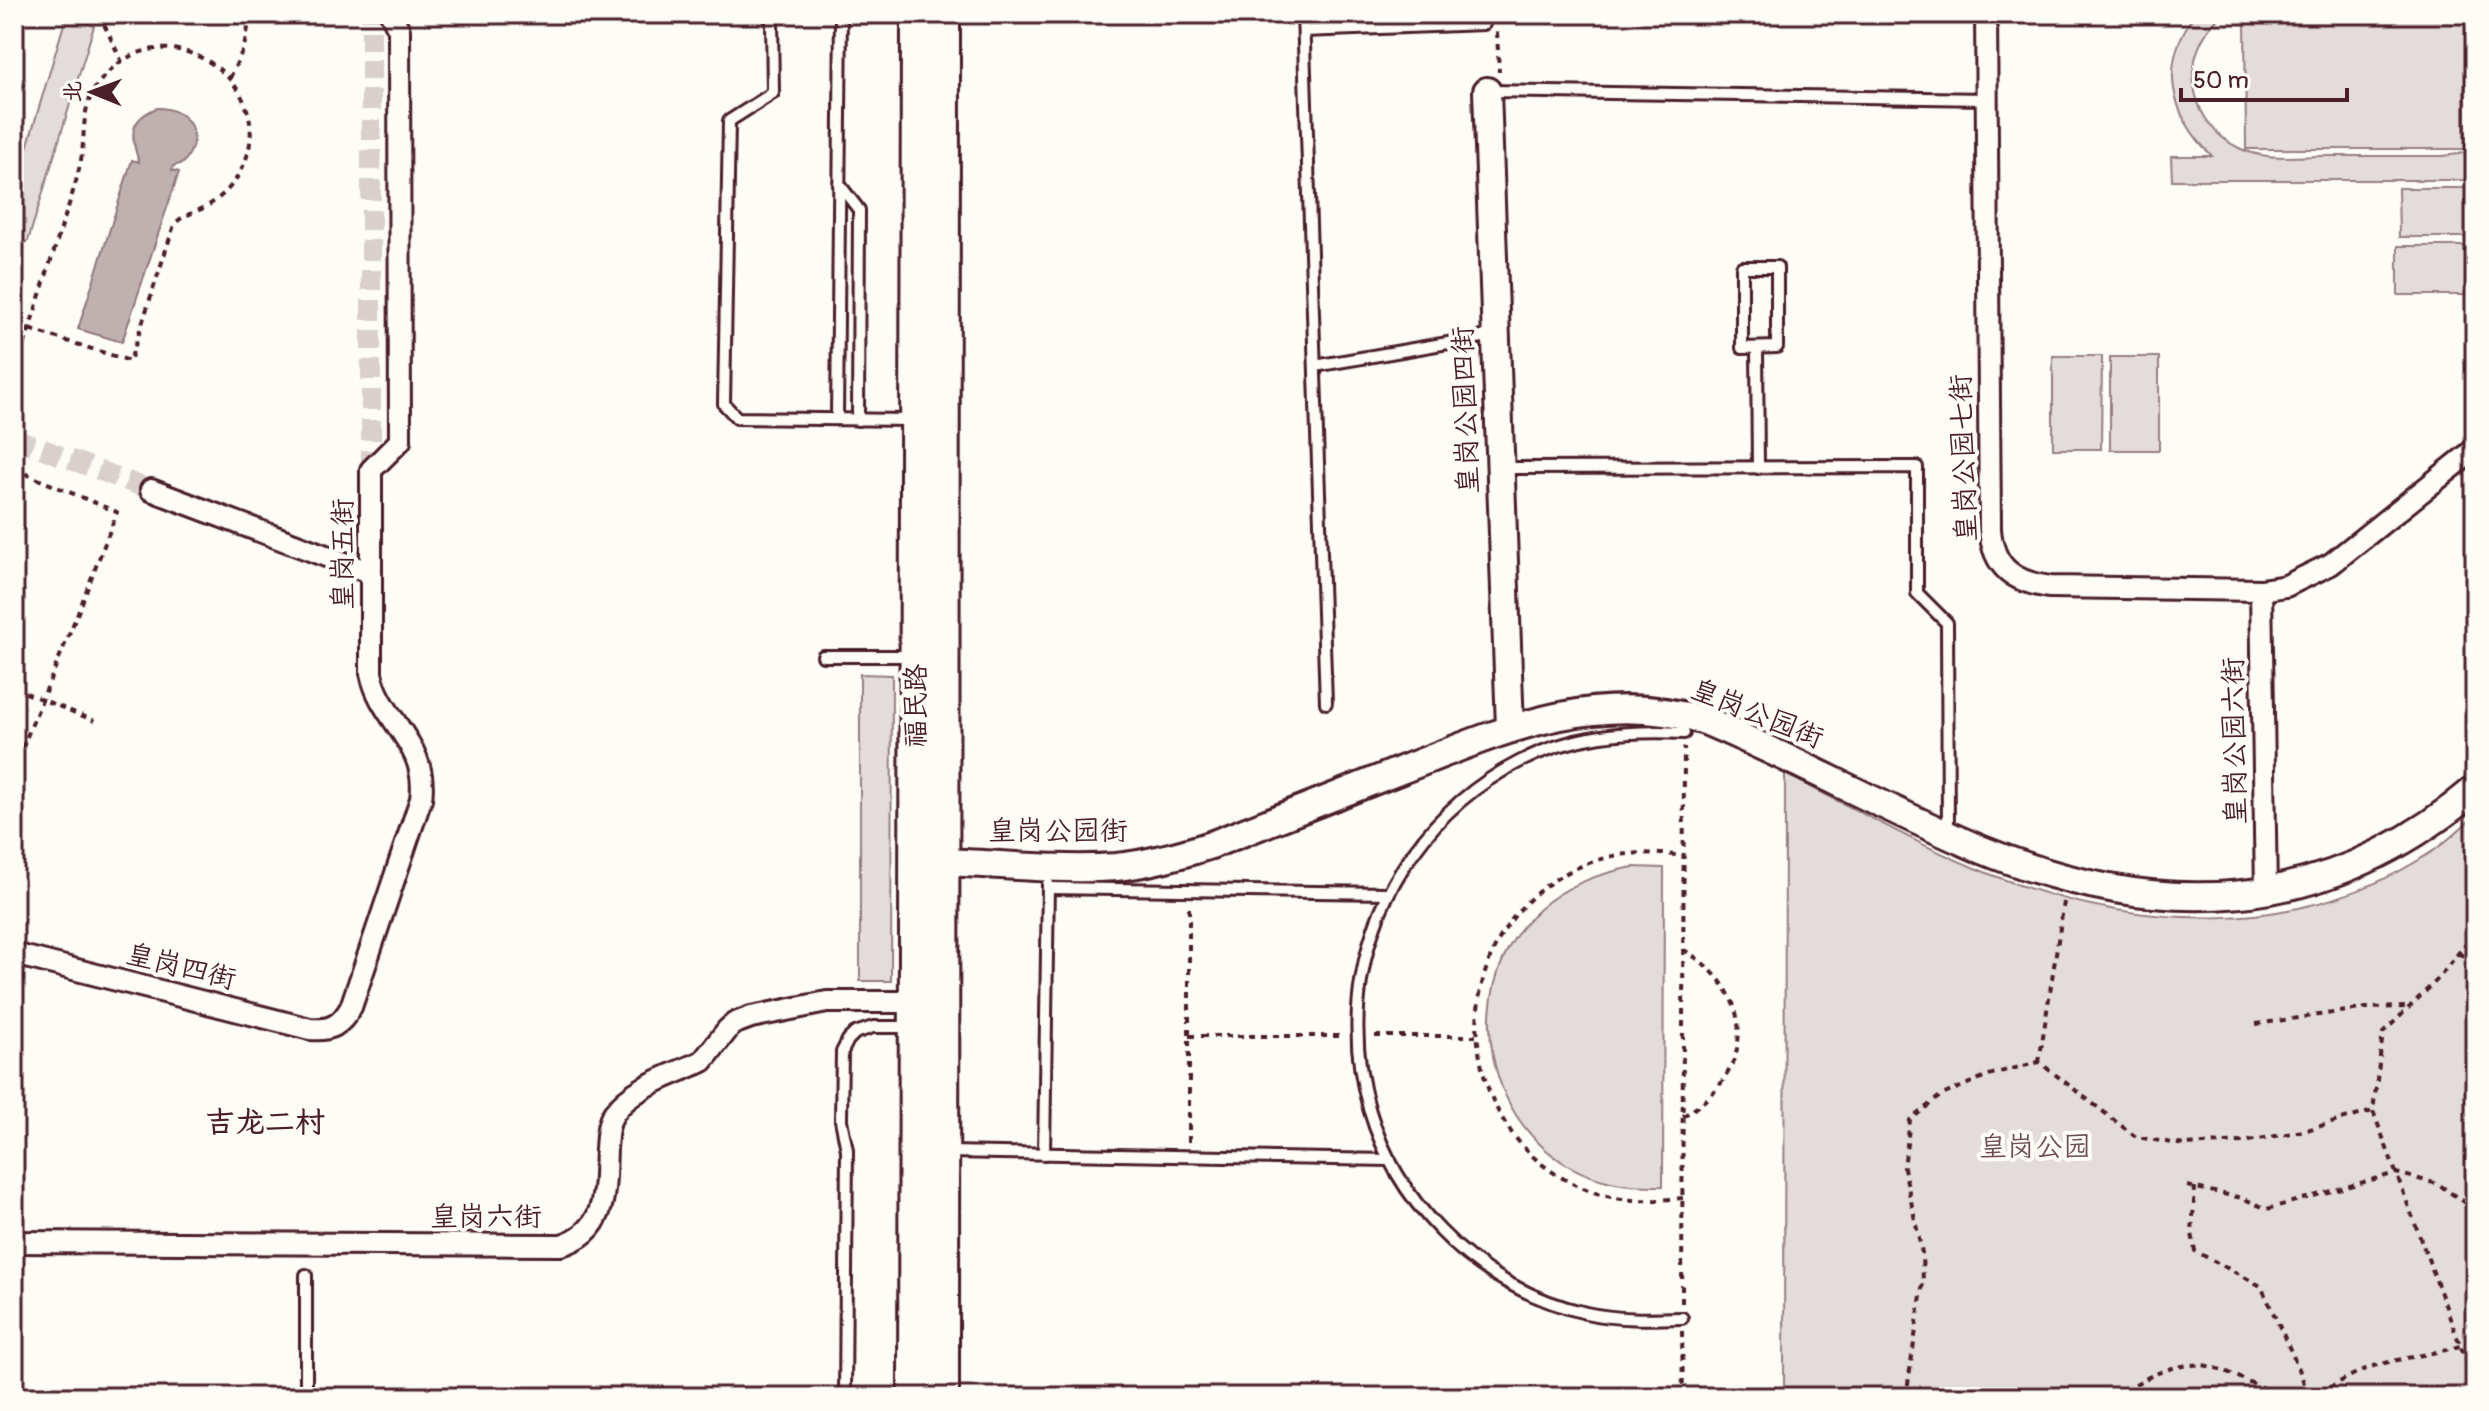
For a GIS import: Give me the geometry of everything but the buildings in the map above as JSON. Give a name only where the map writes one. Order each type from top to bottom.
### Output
[{"type":"main road","name":"福民路","points":[[914,1397],[917,14]]},
{"type":"main road","name":"福民路","points":[[943,1397],[944,14]]},
{"type":"street","name":"皇岗五街","points":[[335,1027],[345,1019],[351,1007],[423,788],[423,775],[415,753],[377,695],[371,673],[371,470],[400,441],[399,30],[391,14]]},
{"type":"street","name":"皇岗公园七街","points":[[1986,14],[1990,529],[1996,555],[2009,573],[2021,580],[2050,587],[2261,590],[2286,586],[2331,564],[2475,449]]},
{"type":"street","name":"皇岗公园四街","points":[[1487,91],[1510,728]]},
{"type":"street","points":[[151,490],[371,573]]},
{"type":"street","name":"皇岗公园六街","points":[[2261,590],[2266,891]]},
{"type":"street","name":"皇岗公园街","points":[[943,862],[1048,877],[1140,864],[1188,852],[1510,728],[1566,714],[1609,709],[1645,709],[1685,715],[1725,730],[2005,859],[2115,888],[2173,897],[2218,897],[2314,881],[2385,851],[2434,823],[2475,789]]},
{"type":"street","name":"皇岗四街","points":[[14,954],[310,1029],[335,1027]]},
{"type":"street","name":"皇岗六街","points":[[14,1242],[561,1245],[582,1236],[598,1217],[611,1116],[642,1089],[703,1061],[735,1023],[827,1002],[915,1015]]},
{"type":"lane","points":[[766,14],[772,20],[773,93],[729,121],[724,404],[737,418],[916,420]]},
{"type":"lane","points":[[837,419],[841,14]]},
{"type":"lane","points":[[1303,14],[1326,703]]},
{"type":"lane","points":[[1304,31],[1484,24]]},
{"type":"lane","points":[[1487,91],[1986,99]]},
{"type":"lane","points":[[839,184],[859,210],[858,420]]},
{"type":"lane","points":[[1742,267],[1777,267],[1777,347],[1757,348],[1742,348],[1742,267]]},
{"type":"lane","points":[[1315,366],[1496,334]]},
{"type":"lane","points":[[1757,348],[1758,468]]},
{"type":"lane","points":[[1501,468],[1917,467],[1917,593],[1947,623],[1948,835]]},
{"type":"lane","points":[[823,656],[916,656]]},
{"type":"lane","points":[[1682,1318],[1634,1319],[1586,1313],[1540,1299],[1497,1277],[1458,1249],[1424,1214],[1396,1175],[1376,1131],[1362,1084],[1357,1036],[1358,994],[1365,952],[1379,912],[1398,874],[1422,840],[1451,809],[1484,782],[1520,761],[1559,745],[1600,735],[1642,731],[1684,733]]},
{"type":"lane","points":[[1044,1154],[1048,877],[1189,890],[1388,893]]},
{"type":"lane","points":[[845,1397],[847,1150],[841,1120],[842,1052],[848,1040],[863,1029],[915,1015]]},
{"type":"lane","points":[[943,1152],[1390,1160]]},
{"type":"lane","points":[[306,1275],[306,1397]]},
{"type":"path","points":[[99,14],[122,62]]},
{"type":"path","points":[[230,78],[244,47],[251,14]]},
{"type":"path","points":[[1487,91],[1499,79],[1497,26]]},
{"type":"path","points":[[14,379],[29,329],[80,165],[86,107],[102,79],[122,62],[150,50],[169,48],[206,58],[230,78],[243,100],[249,118],[247,156],[240,174],[228,189],[214,202],[185,215],[174,225],[130,361],[29,329]]},
{"type":"path","points":[[14,469],[117,512],[14,768]]},
{"type":"path","points":[[14,688],[95,721]]},
{"type":"path","points":[[1683,1397],[1684,733]]},
{"type":"path","points":[[1683,1198],[1650,1201],[1617,1198],[1586,1189],[1531,1154],[1509,1129],[1492,1100],[1481,1069],[1476,1036],[1479,996],[1490,958],[1509,924],[1536,895],[1568,872],[1605,858],[1644,852],[1684,856]]},
{"type":"path","points":[[2039,1062],[2068,877]]},
{"type":"path","points":[[1189,890],[1189,1156]]},
{"type":"path","points":[[2475,932],[2438,979],[2383,1033],[2373,1111],[2475,1385]]},
{"type":"path","points":[[1683,1116],[1703,1104],[1720,1087],[1738,1045],[1732,998],[1720,978],[1704,961],[1684,950]]},
{"type":"path","points":[[2458,953],[2475,963]]},
{"type":"path","points":[[2256,1024],[2367,1008],[2409,1007]]},
{"type":"path","points":[[1189,1036],[1476,1036]]},
{"type":"path","points":[[2039,1062],[2136,1137],[2184,1145],[2243,1142],[2303,1131],[2373,1111]]},
{"type":"path","points":[[1906,1397],[1923,1282],[1922,1253],[1904,1168],[1910,1120],[1940,1096],[1988,1075],[2039,1062]]},
{"type":"path","points":[[2187,1186],[2242,1198],[2267,1209],[2396,1173],[2438,1184],[2475,1210]]},
{"type":"path","points":[[2195,1187],[2192,1233],[2195,1251],[2261,1286],[2308,1396]]},
{"type":"path","points":[[2115,1397],[2140,1382],[2188,1365],[2214,1367],[2263,1389],[2308,1396],[2370,1368],[2460,1347],[2475,1340]]},
{"type":"green space","points":[[67,14],[94,26],[28,241],[14,247],[14,191]]},
{"type":"green space","points":[[2195,14],[2223,14],[2208,30],[2198,49],[2194,81],[2197,101],[2205,117],[2216,132],[2231,143],[2259,155],[2281,157],[2442,156],[2475,149],[2475,180],[2172,180],[2171,156],[2212,156],[2186,123],[2174,88],[2176,52]]},
{"type":"green space","points":[[2245,14],[2466,14],[2466,149],[2246,149]]},
{"type":"green space","points":[[2398,188],[2475,188],[2475,237],[2399,237]]},
{"type":"green space","points":[[2398,246],[2475,246],[2475,295],[2398,295]]},
{"type":"green space","points":[[2053,356],[2102,356],[2101,449],[2053,449]]},
{"type":"green space","points":[[2110,357],[2159,357],[2159,450],[2110,450]]},
{"type":"green space","points":[[860,674],[892,675],[891,981],[860,981]]},
{"type":"green space","name":"皇岗公园","points":[[1785,774],[1913,840],[1992,875],[2047,894],[2103,907],[2160,915],[2217,917],[2273,912],[2329,900],[2382,880],[2433,851],[2475,816],[2475,1397],[1784,1397]]},
{"type":"green space","points":[[1633,867],[1664,868],[1663,1186],[1610,1182],[1562,1162],[1529,1133],[1506,1097],[1493,1057],[1490,1014],[1498,972],[1518,933],[1549,901],[1579,883]]},
{"type":"shaded area","points":[[157,108],[169,109],[186,119],[191,126],[193,144],[183,163],[173,166],[172,170],[179,172],[122,342],[78,329],[132,160],[139,162],[133,137],[136,124]]},
{"type":"tunnel","points":[[371,14],[371,470]]},
{"type":"tunnel","points":[[14,438],[151,490]]},
{"type":"district","name":"吉龙二村","points":[[265,1122]]}]
